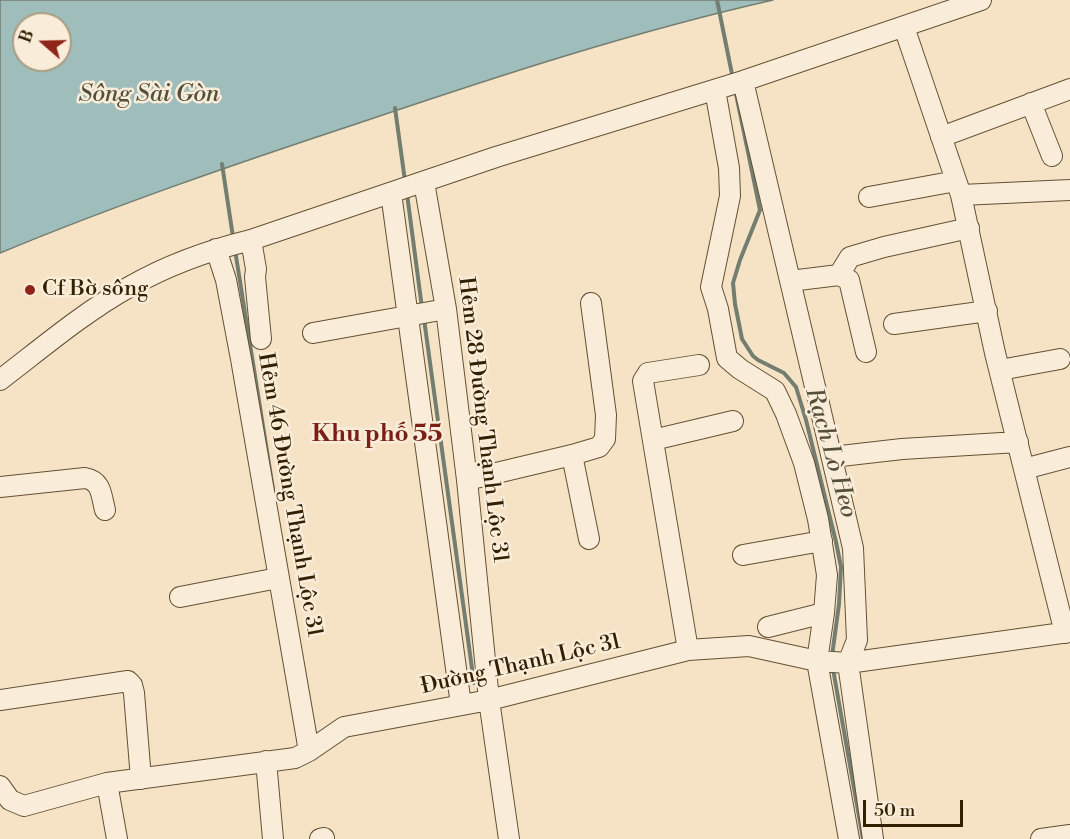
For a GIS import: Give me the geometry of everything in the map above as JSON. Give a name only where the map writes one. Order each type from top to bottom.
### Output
[{"type":"street","points":[[0,380],[71,326],[131,286],[234,244],[496,157],[731,85],[981,0]]},
{"type":"street","points":[[904,27],[959,188],[1024,469],[1068,632]]},
{"type":"street","points":[[731,85],[790,281],[853,548],[857,640],[832,662]]},
{"type":"street","points":[[731,85],[730,196],[711,287],[718,309],[727,358],[775,391],[804,463],[818,519],[827,575],[824,613],[832,662],[873,839]]},
{"type":"street","points":[[941,136],[1070,88]]},
{"type":"street","points":[[1031,103],[1052,156]]},
{"type":"street","points":[[407,187],[425,313],[461,705]]},
{"type":"street","name":"Hẻm 28 Đường Thạnh Lộc 31","points":[[407,187],[425,313],[467,480],[489,700],[509,839]]},
{"type":"street","points":[[869,197],[959,188],[1070,190]]},
{"type":"street","points":[[839,274],[850,257],[969,228]]},
{"type":"street","points":[[234,244],[256,269],[261,339]]},
{"type":"street","name":"Hẻm 46 Đường Thạnh Lộc 31","points":[[234,244],[226,280],[309,751]]},
{"type":"street","points":[[790,281],[839,274],[849,280],[866,352]]},
{"type":"street","points":[[467,480],[599,447],[605,439],[606,415],[591,303]]},
{"type":"street","points":[[894,324],[987,311]]},
{"type":"street","points":[[313,333],[425,313]]},
{"type":"street","points":[[1000,370],[1060,359]]},
{"type":"street","points":[[688,650],[643,381],[648,373],[699,365]]},
{"type":"street","points":[[653,440],[733,421]]},
{"type":"street","points":[[832,457],[902,449],[1018,442]]},
{"type":"street","points":[[572,455],[589,539]]},
{"type":"street","points":[[1024,469],[1070,457]]},
{"type":"street","points":[[0,486],[93,479],[98,484],[105,510]]},
{"type":"street","points":[[743,555],[822,542]]},
{"type":"street","points":[[180,597],[278,578]]},
{"type":"street","points":[[768,627],[824,613]]},
{"type":"street","name":"Đường Thạnh Lộc 31","points":[[0,786],[10,800],[24,806],[107,783],[295,758],[344,727],[489,700],[688,650],[749,646],[832,662],[1068,632]]},
{"type":"street","points":[[832,662],[849,839]]},
{"type":"street","points":[[0,700],[128,681],[134,693],[141,779]]},
{"type":"street","points":[[266,761],[273,839]]},
{"type":"street","points":[[107,783],[117,839]]},
{"type":"street","points":[[1041,839],[1070,835]]},
{"type":"water","name":"Sông Sài Gòn","points":[[0,0],[773,0],[668,26],[564,56],[268,153],[0,253]]},
{"type":"waterway","name":"Rạch Lò Heo","points":[[717,0],[733,79]]},
{"type":"waterway","name":"Rạch Lò Heo","points":[[735,89],[760,210],[733,283],[735,304],[742,339],[753,356],[784,373],[796,387],[806,420],[841,567],[832,656]]},
{"type":"waterway","points":[[395,108],[405,181]]},
{"type":"waterway","points":[[222,164],[233,237]]},
{"type":"waterway","points":[[407,194],[422,308]]},
{"type":"waterway","points":[[235,250],[273,489]]},
{"type":"waterway","points":[[424,319],[474,683]]},
{"type":"waterway","name":"Rạch Lò Heo","points":[[833,669],[863,839]]},
{"type":"place","name":"Cf Bờ sông","points":[[30,290]]},
{"type":"district","name":"Khu phố 55","points":[[377,435]]}]
